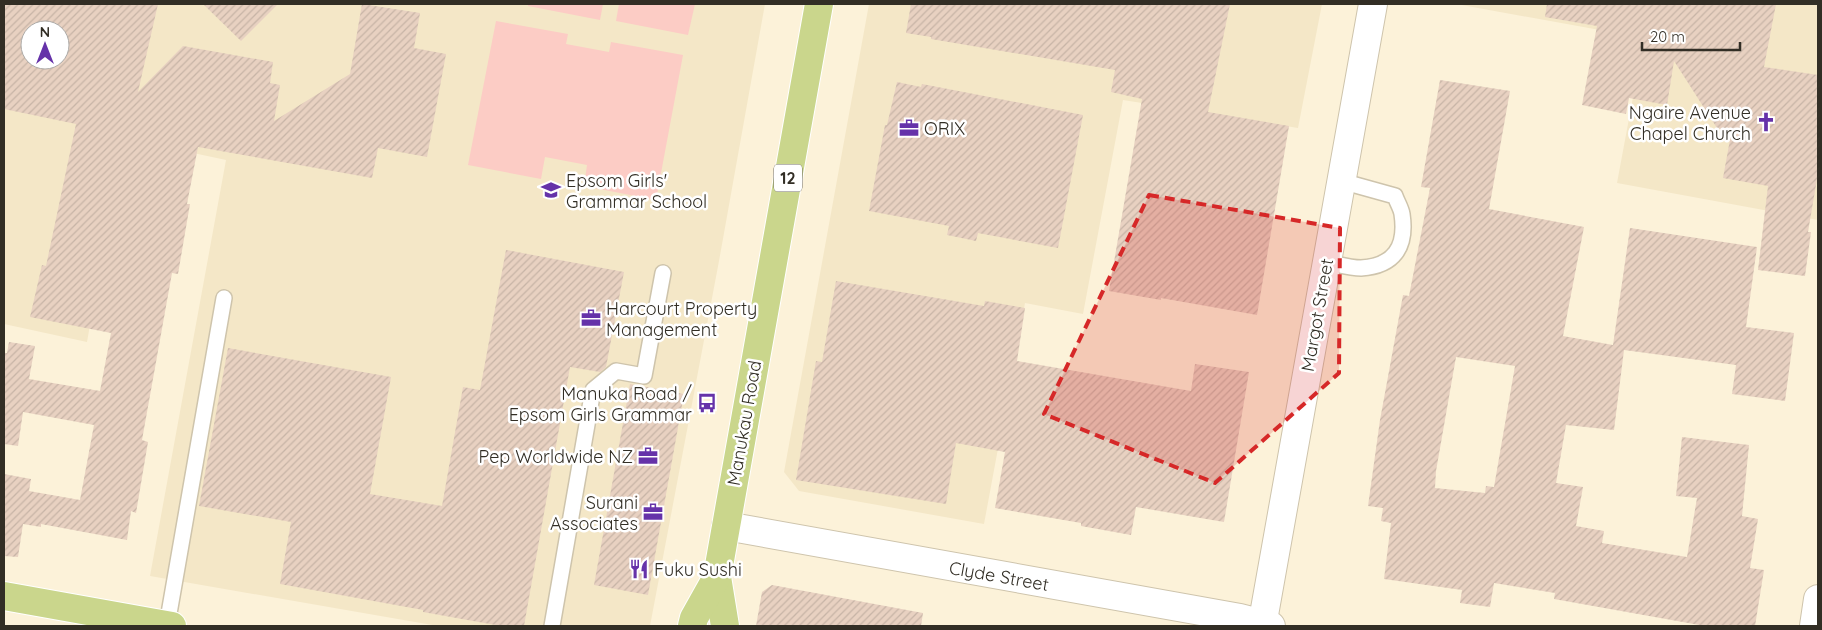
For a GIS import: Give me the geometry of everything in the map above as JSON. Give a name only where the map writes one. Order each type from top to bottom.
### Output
[{"type":"main road","name":"Manukau Road","points":[[725,626],[717,577],[819,4]]},
{"type":"main road","name":"Manukau Road","points":[[692,626],[694,618],[717,577]]},
{"type":"main road","points":[[4,596],[170,626]]},
{"type":"street","name":"Margot Street","points":[[1265,626],[1326,262],[1373,4]]},
{"type":"street","name":"Clyde Street","points":[[726,526],[1230,616],[1265,626]]},
{"type":"street","points":[[1814,626],[1818,599]]},
{"type":"lane","points":[[1326,262],[1359,268],[1382,264],[1394,256],[1399,247],[1402,231],[1402,213],[1394,196],[1341,181]]},
{"type":"lane","points":[[552,626],[593,390],[616,371],[644,376],[663,273]]},
{"type":"lane","points":[[170,626],[224,298]]},
{"type":"highlighted area","points":[[1149,195],[1340,228],[1339,373],[1215,483],[1044,414]]},
{"type":"shaded area","points":[[4,4],[765,4],[650,626],[438,626],[150,576],[226,160],[123,138],[87,342],[4,324]]},
{"type":"shaded area","points":[[528,4],[603,4],[600,20],[528,6]]},
{"type":"shaded area","points":[[619,4],[695,4],[688,35],[616,21]]},
{"type":"shaded area","points":[[869,4],[1322,4],[1298,128],[1123,100],[1083,314],[1025,303],[984,524],[799,491],[784,472]]},
{"type":"shaded area","points":[[1456,4],[1818,4],[1818,220],[1617,183],[1644,38]]},
{"type":"shaded area","points":[[496,21],[568,34],[566,44],[609,52],[611,42],[683,55],[656,200],[584,186],[587,165],[545,157],[541,179],[468,165]]},
{"type":"building","points":[[4,4],[158,4],[138,92],[183,46],[273,62],[270,83],[280,85],[274,121],[350,74],[362,4],[420,13],[414,48],[446,54],[427,157],[378,148],[372,178],[198,147],[187,204],[190,204],[178,274],[172,273],[142,440],[148,442],[136,513],[131,511],[127,540],[41,524],[41,527],[23,524],[18,557],[4,556],[4,474],[31,479],[29,491],[80,500],[94,425],[23,412],[18,446],[4,444],[4,353],[7,353],[9,342],[35,346],[29,379],[100,391],[111,333],[30,317],[42,265],[46,266],[76,124],[4,109]]},
{"type":"building","points":[[203,4],[278,4],[241,41]]},
{"type":"building","points":[[911,4],[1230,4],[1208,112],[1289,126],[1257,315],[1109,291],[1142,99],[1111,92],[1115,70],[931,39],[931,37],[906,33]]},
{"type":"building","points":[[1547,4],[1776,4],[1764,67],[1818,75],[1818,173],[1808,232],[1811,232],[1805,276],[1758,270],[1768,186],[1723,178],[1731,134],[1717,128],[1674,61],[1667,105],[1629,98],[1626,114],[1582,105],[1597,26],[1545,17]]},
{"type":"building","points":[[1440,80],[1510,91],[1489,209],[1584,227],[1563,336],[1613,345],[1630,228],[1757,247],[1746,327],[1794,333],[1785,401],[1732,394],[1736,365],[1624,350],[1614,430],[1566,425],[1556,483],[1583,487],[1576,526],[1604,531],[1602,543],[1687,557],[1697,498],[1676,496],[1682,437],[1749,445],[1742,516],[1758,519],[1750,568],[1764,570],[1755,626],[1705,626],[1554,599],[1555,593],[1494,583],[1490,607],[1460,603],[1462,590],[1384,579],[1391,523],[1381,521],[1383,508],[1368,506],[1380,420],[1403,295],[1409,296],[1430,188],[1421,187]],"holes":[[[1456,357],[1515,366],[1494,487],[1486,486],[1485,493],[1435,488],[1436,471]]]},
{"type":"building","points":[[897,82],[921,87],[922,84],[1083,115],[1058,248],[978,233],[976,241],[947,235],[949,226],[869,211],[885,125],[887,125]]},
{"type":"building","points":[[506,250],[624,272],[606,367],[600,372],[570,367],[524,626],[501,626],[280,584],[291,522],[199,506],[228,348],[391,377],[370,494],[442,506],[463,387],[480,390]]},
{"type":"building","points":[[836,281],[984,306],[985,301],[1025,308],[1017,361],[1191,391],[1195,364],[1249,372],[1224,522],[1136,507],[1131,535],[1081,526],[1081,523],[995,508],[1005,452],[956,443],[946,504],[796,480],[816,361],[822,362]]},
{"type":"building","points":[[630,384],[684,394],[648,595],[594,585]]},
{"type":"building","points":[[772,585],[923,613],[921,626],[756,626],[762,592]]},
{"type":"place","name":"Ngaire Avenue Chapel Church","points":[[1766,122]]},
{"type":"place","name":"ORIX","points":[[909,128]]},
{"type":"place","name":"Epsom Girls' Grammar School","points":[[551,190]]},
{"type":"place","name":"Harcourt Property Management","points":[[591,318]]},
{"type":"place","name":"Manuka Road / Epsom Girls Grammar","points":[[707,403]]},
{"type":"place","name":"Pep Worldwide NZ","points":[[648,456]]},
{"type":"place","name":"Surani Associates","points":[[653,512]]},
{"type":"place","name":"Fuku Sushi","points":[[639,569]]}]
